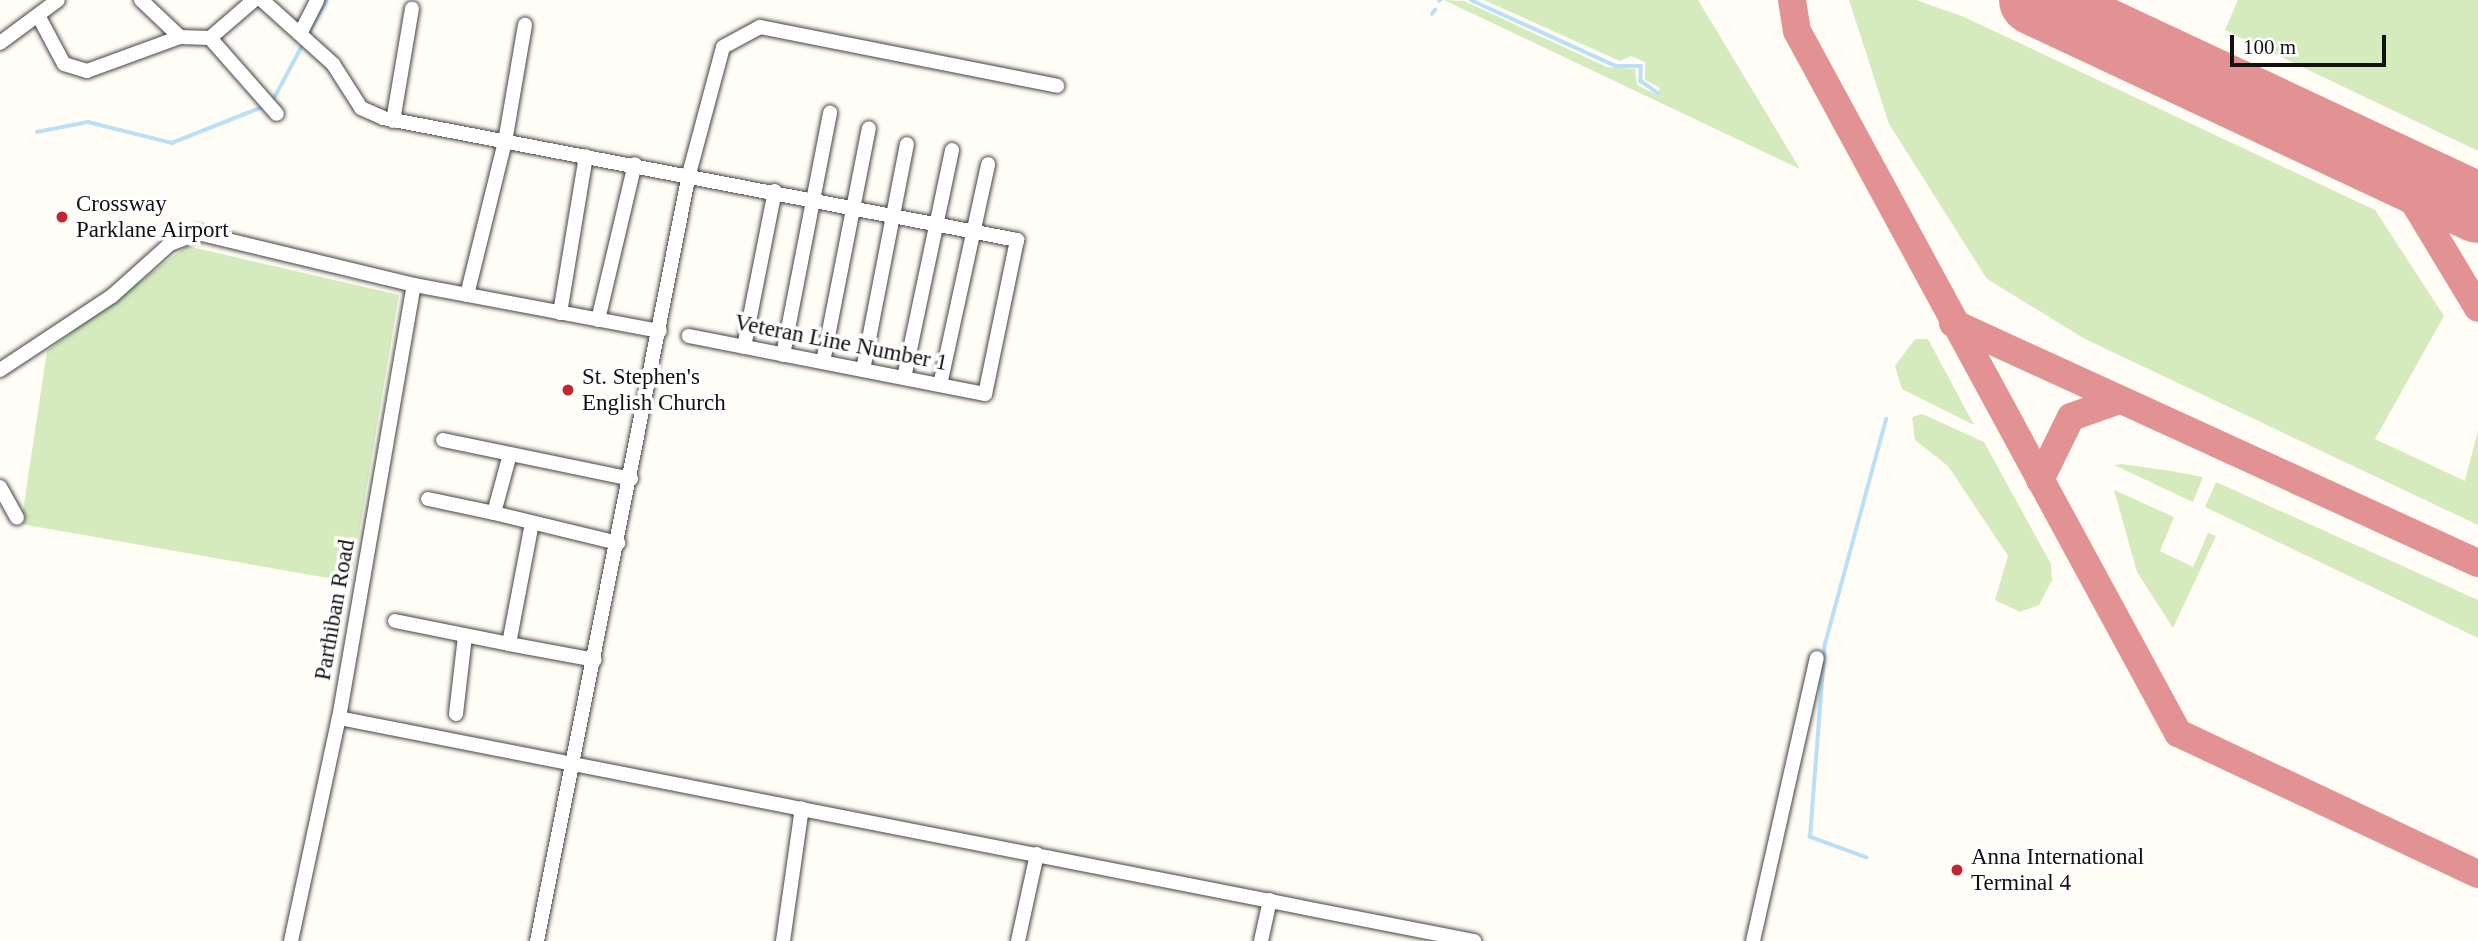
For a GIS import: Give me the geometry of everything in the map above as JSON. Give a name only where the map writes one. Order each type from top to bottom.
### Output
[{"type":"street","points":[[141,0],[180,37]]},
{"type":"street","points":[[40,19],[64,64],[87,71],[180,37],[210,38],[254,0]]},
{"type":"street","points":[[262,0],[334,64],[361,108],[393,121],[689,174],[853,206],[893,217],[975,231]]},
{"type":"street","points":[[300,32],[317,0]]},
{"type":"street","points":[[0,43],[40,19],[51,3]]},
{"type":"street","points":[[393,121],[412,9]]},
{"type":"street","points":[[467,295],[505,142],[525,25]]},
{"type":"street","points":[[537,941],[575,763],[689,174],[723,47],[760,27],[1057,86]]},
{"type":"street","points":[[210,38],[277,114]]},
{"type":"street","points":[[783,355],[830,113]]},
{"type":"street","points":[[823,362],[869,128]]},
{"type":"street","points":[[863,370],[907,144]]},
{"type":"street","points":[[904,378],[951,149]]},
{"type":"street","points":[[559,313],[586,156]]},
{"type":"street","points":[[940,385],[988,163]]},
{"type":"street","points":[[598,320],[635,164]]},
{"type":"street","points":[[744,347],[775,191]]},
{"type":"street","name":"Veteran Line Number 1","points":[[689,336],[985,394],[1017,240],[975,231]]},
{"type":"street","points":[[0,370],[112,296],[185,235],[210,235],[414,285],[660,331]]},
{"type":"street","name":"Parthiban Road","points":[[291,941],[340,718],[414,285]]},
{"type":"street","points":[[443,440],[631,479]]},
{"type":"street","points":[[494,513],[510,454]]},
{"type":"street","points":[[0,487],[17,517]]},
{"type":"street","points":[[428,499],[618,543]]},
{"type":"street","points":[[509,644],[532,523]]},
{"type":"street","points":[[395,621],[595,660]]},
{"type":"street","points":[[456,714],[465,636]]},
{"type":"street","points":[[1753,941],[1817,658]]},
{"type":"street","points":[[340,718],[1474,941]]},
{"type":"street","points":[[783,941],[802,808]]},
{"type":"street","points":[[1018,941],[1037,854]]},
{"type":"street","points":[[1261,941],[1270,901]]},
{"type":"green space","points":[[1444,0],[1464,1],[1607,67],[1635,69],[1637,85],[1657,95],[1660,88],[1645,80],[1645,62],[1631,56],[1620,61],[1484,0],[1698,0],[1800,169]]},
{"type":"green space","points":[[1849,0],[1916,0],[1964,17],[2375,210],[2444,316],[2375,439],[2465,481],[2478,430],[2478,525],[2085,339],[1987,279],[1889,124]]},
{"type":"green space","points":[[2238,0],[2478,0],[2478,151],[2225,30]]},
{"type":"green space","points":[[187,246],[399,295],[351,582],[21,524],[47,351]]},
{"type":"green space","points":[[1915,339],[1928,339],[1974,425],[1902,389],[1895,366]]},
{"type":"green space","points":[[1922,414],[1984,442],[2051,564],[2052,580],[2039,605],[2020,612],[1995,600],[2008,556],[1948,466],[1915,440],[1912,417]]},
{"type":"green space","points":[[2114,465],[2203,477],[2193,502]]},
{"type":"green space","points":[[2216,482],[2478,600],[2478,638],[2205,507]]},
{"type":"green space","points":[[2114,490],[2174,517],[2160,551],[2193,567],[2208,533],[2216,536],[2173,628],[2137,572]]},
{"type":"waterway","points":[[309,32],[327,0]]},
{"type":"waterway","points":[[1471,0],[1616,66],[1641,66],[1641,81],[1658,93]]},
{"type":"waterway","points":[[1432,14],[1435,10]]},
{"type":"waterway","points":[[273,100],[301,48]]},
{"type":"waterway","points":[[37,132],[88,122],[172,143],[265,106]]},
{"type":"waterway","points":[[1867,858],[1810,837],[1825,644],[1886,419]]},
{"type":"taxiway","points":[[1792,0],[1797,31],[2178,733],[2478,874]]},
{"type":"taxiway","points":[[2356,151],[2408,192],[2478,308]]},
{"type":"taxiway","points":[[1953,323],[2478,563]]},
{"type":"taxiway","points":[[2040,480],[2071,417],[2119,400]]},
{"type":"runway","points":[[2034,0],[2478,208]]},
{"type":"place","name":"Crossway Parklane Airport","points":[[62,217]]},
{"type":"place","name":"St. Stephen's English Church","points":[[568,390]]},
{"type":"place","name":"Anna International Terminal 4","points":[[1957,870]]}]
